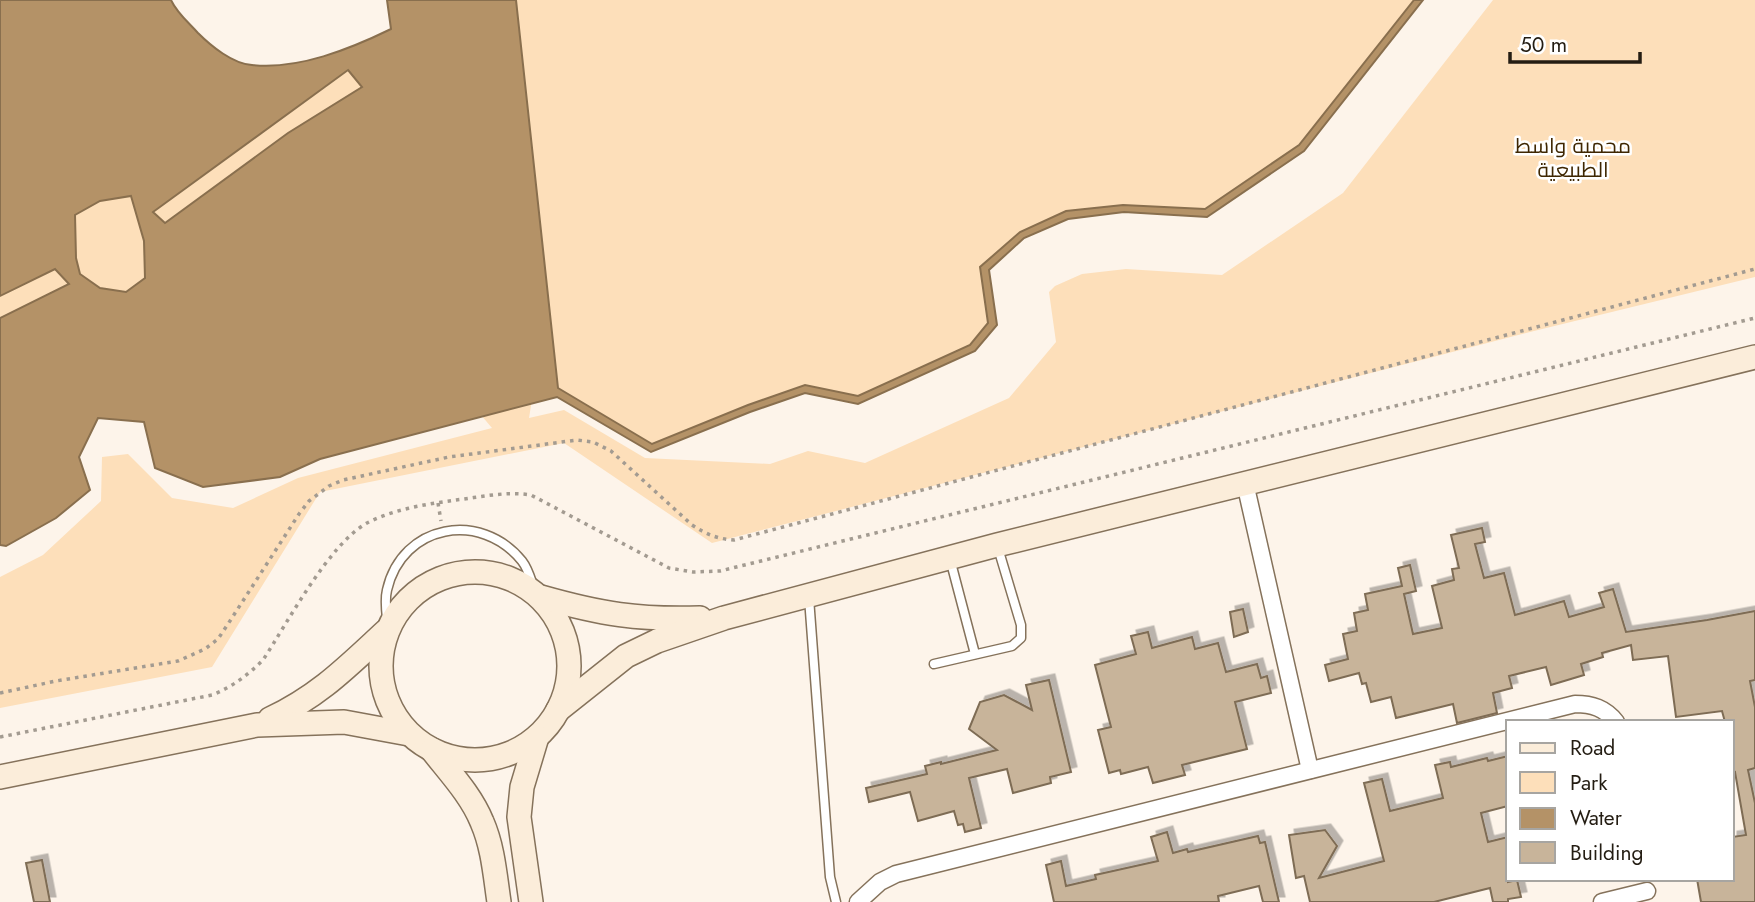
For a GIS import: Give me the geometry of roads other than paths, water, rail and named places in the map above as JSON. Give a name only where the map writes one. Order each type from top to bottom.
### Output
[{"type":"main road","points":[[531,902],[519,817],[522,787],[537,737],[558,710],[626,656],[657,641],[724,618],[950,557],[1755,357]]},
{"type":"main road","points":[[537,737],[508,754],[475,760],[453,758],[432,750],[409,734],[395,716],[386,697],[381,676],[381,655],[387,629],[397,611],[411,597],[426,585],[444,577],[463,573],[492,573],[519,582],[538,594],[585,610],[636,618],[724,618]]},
{"type":"main road","points":[[538,594],[557,616],[566,639],[570,663],[567,688],[558,710]]},
{"type":"main road","points":[[257,725],[312,697],[387,629]]},
{"type":"main road","points":[[0,777],[257,725],[344,722],[409,734]]},
{"type":"main road","points":[[432,750],[464,789],[482,822],[493,859],[499,902]]},
{"type":"street","points":[[1245,484],[1310,770]]},
{"type":"street","points":[[1511,720],[1575,704],[1595,706],[1604,710],[1614,720]]},
{"type":"street","points":[[858,902],[880,882],[896,874],[1506,721]]},
{"type":"street","points":[[1602,902],[1647,891]]},
{"type":"lane","points":[[387,629],[386,594],[396,568],[402,558],[421,541],[443,531],[471,530],[496,539],[524,563],[538,594]]},
{"type":"lane","points":[[934,664],[1012,646],[1019,641],[1022,634],[997,545]]},
{"type":"lane","points":[[950,557],[975,654]]},
{"type":"lane","points":[[808,595],[831,877],[836,902]]},
{"type":"water","points":[[0,0],[171,0],[198,33],[223,54],[245,64],[269,66],[323,56],[391,29],[387,0],[516,0],[558,388],[652,444],[805,385],[858,396],[970,345],[988,323],[980,267],[1020,232],[1066,211],[1123,205],[1205,209],[1299,145],[1414,0],[1423,0],[1304,151],[1207,217],[1124,212],[1068,219],[1024,238],[989,270],[997,325],[975,351],[858,404],[805,393],[651,452],[557,397],[320,459],[280,477],[203,487],[155,468],[144,422],[98,418],[79,457],[90,490],[56,518],[6,546],[0,545],[0,318],[69,284],[55,269],[0,296]],"holes":[[[348,70],[362,87],[288,133],[165,223],[153,212]],[[131,196],[144,241],[145,278],[126,292],[100,288],[80,274],[76,258],[75,215],[100,201]]]},
{"type":"park label","name":"محمية واسط الطبيعية","points":[[1573,158]]}]
